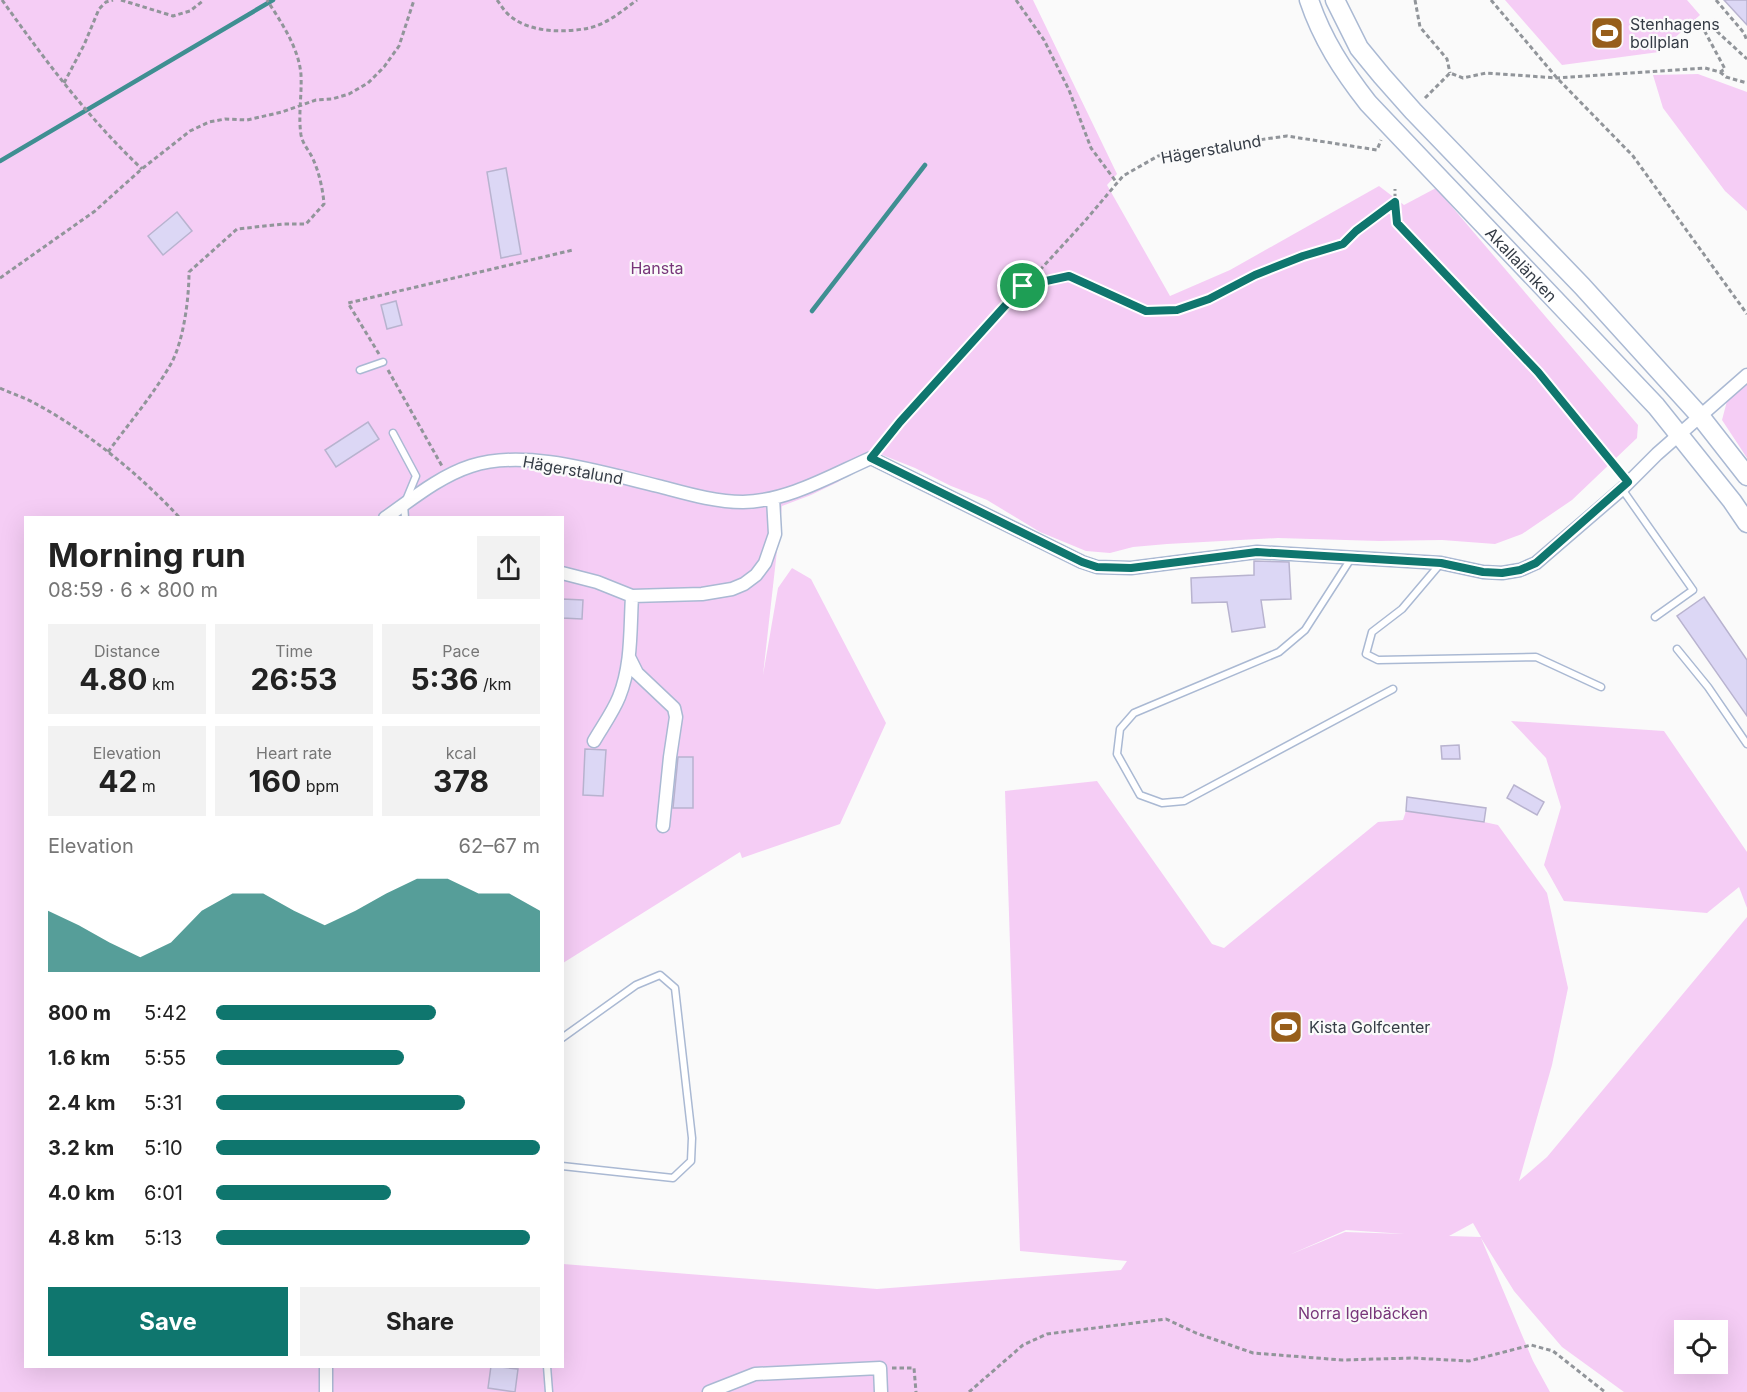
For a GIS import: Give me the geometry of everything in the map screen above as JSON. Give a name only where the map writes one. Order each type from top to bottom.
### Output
[{"type":"main road","name":"Akallalänken","points":[[1309,0],[1327,43],[1368,103],[1656,406],[1747,523]]},
{"type":"main road","name":"Akallalänken","points":[[1335,0],[1359,48],[1382,76],[1582,286],[1700,416],[1747,476]]},
{"type":"street","points":[[871,458],[1076,559],[1097,567],[1131,568],[1257,552],[1441,563],[1483,572],[1502,573],[1520,570],[1536,563],[1747,375]]},
{"type":"street","name":"Hägerstalund","points":[[404,511],[447,476],[471,466],[513,459],[566,465],[713,499],[743,502],[773,498],[794,492],[871,458]]},
{"type":"street","points":[[564,574],[597,582],[632,596],[702,594],[732,589],[756,575],[765,563],[775,534],[773,498]]},
{"type":"street","points":[[594,741],[618,700],[625,680],[629,657],[632,596]]},
{"type":"street","points":[[629,657],[637,673],[674,708],[676,717],[663,826]]},
{"type":"street","points":[[326,1368],[326,1392]]},
{"type":"street","points":[[709,1392],[755,1374],[880,1368],[880,1392]]},
{"type":"lane","points":[[360,370],[383,362]]},
{"type":"lane","points":[[393,433],[416,476],[404,511]]},
{"type":"lane","points":[[1625,485],[1693,590],[1655,617]]},
{"type":"lane","points":[[1352,557],[1305,630],[1279,652],[1134,713],[1120,729],[1117,754],[1140,795],[1162,803],[1184,801],[1393,689]]},
{"type":"lane","points":[[1441,563],[1402,609],[1372,632],[1366,654],[1378,660],[1536,657],[1601,687]]},
{"type":"lane","points":[[1677,649],[1708,687],[1747,744]]},
{"type":"lane","points":[[564,1037],[636,985],[660,975],[675,988],[692,1138],[691,1161],[673,1178],[564,1167]]},
{"type":"lane","points":[[547,1368],[549,1392]]},
{"type":"path","points":[[2,0],[90,116],[142,169]]},
{"type":"path","points":[[64,84],[99,9],[106,2],[113,0]]},
{"type":"path","points":[[121,0],[173,16],[190,11],[204,0]]},
{"type":"path","points":[[108,452],[139,413],[173,360],[181,335],[189,288],[189,272],[237,229],[306,224],[324,204],[313,158],[304,145],[301,134],[299,61],[289,37],[267,0]]},
{"type":"path","points":[[0,278],[95,212],[142,169],[190,131],[208,122],[225,119],[246,120],[282,112],[316,100],[332,99],[349,94],[368,83],[384,68],[399,46],[414,0]]},
{"type":"path","points":[[497,0],[508,15],[530,27],[556,31],[590,28],[616,16],[637,0]]},
{"type":"path","points":[[1016,0],[1044,40],[1069,90],[1091,148],[1117,183]]},
{"type":"path","points":[[1415,0],[1420,27],[1446,59],[1450,73]]},
{"type":"path","points":[[1491,0],[1557,78],[1633,156],[1747,314]]},
{"type":"path","points":[[1716,0],[1744,33],[1747,41]]},
{"type":"path","points":[[1720,72],[1725,69],[1704,30],[1710,25],[1747,59]]},
{"type":"path","points":[[1450,73],[1463,78],[1486,73],[1557,78],[1705,68],[1747,83]]},
{"type":"path","points":[[1425,98],[1450,73]]},
{"type":"path","name":"Hägerstalund","points":[[871,458],[900,422],[1123,176],[1158,156],[1215,146],[1287,136],[1377,150],[1383,136]]},
{"type":"path","points":[[1395,189],[1397,223],[1538,372],[1625,485]]},
{"type":"path","points":[[1023,286],[1069,276],[1146,311],[1177,310],[1209,299],[1255,275],[1303,256],[1343,244],[1356,231],[1395,202]]},
{"type":"path","points":[[447,476],[348,303],[573,250]]},
{"type":"path","points":[[0,388],[38,405],[89,438],[108,452],[178,516]]},
{"type":"path","points":[[969,1392],[1023,1345],[1047,1334],[1166,1319],[1196,1333],[1253,1353],[1342,1360],[1412,1358],[1469,1360],[1532,1345],[1553,1351],[1605,1392]]},
{"type":"path","points":[[880,1368],[914,1368],[916,1392]]},
{"type":"green space","name":"Hansta","points":[[0,0],[1033,0],[1117,174],[1107,185],[1170,296],[1230,270],[1379,186],[1404,205],[1436,188],[1638,425],[1637,438],[1572,500],[1522,534],[1495,544],[1442,540],[1278,538],[1133,547],[1110,553],[1086,551],[1040,532],[987,500],[880,454],[838,482],[782,506],[763,675],[778,588],[792,568],[811,579],[886,723],[840,824],[742,858],[740,852],[564,962],[564,516],[24,516],[24,1368],[564,1368],[564,1264],[877,1289],[1121,1270],[1127,1261],[1020,1251],[1005,791],[1097,781],[1212,944],[1224,948],[1378,822],[1403,820],[1406,811],[1498,825],[1547,893],[1568,988],[1552,1065],[1519,1181],[1547,1157],[1747,917],[1747,1392],[1624,1392],[1562,1347],[1514,1291],[1481,1238],[1533,1361],[1550,1392],[0,1392]],"holes":[[[1473,1223],[1481,1237],[1449,1236]],[[1346,1230],[1405,1234],[1345,1232],[1289,1255]]]},
{"type":"green space","name":"Stenhagens bollplan","points":[[1505,0],[1687,0],[1700,15],[1659,52],[1562,65]]},
{"type":"green space","points":[[1698,74],[1747,92],[1747,211],[1725,191],[1663,108],[1653,75]]},
{"type":"green space","points":[[1747,384],[1747,458],[1722,420],[1727,401]]},
{"type":"green space","points":[[1511,721],[1664,731],[1747,852],[1747,908],[1739,887],[1707,913],[1564,901],[1544,865],[1561,807],[1546,758]]},
{"type":"building","points":[[1724,0],[1747,0],[1747,25]]},
{"type":"building","points":[[506,168],[521,254],[501,258],[487,172]]},
{"type":"building","points":[[177,212],[192,231],[163,255],[148,236]]},
{"type":"building","points":[[396,301],[402,325],[387,329],[381,305]]},
{"type":"building","points":[[368,422],[379,439],[336,467],[325,450]]},
{"type":"building","points":[[1254,561],[1289,562],[1291,599],[1261,600],[1265,627],[1232,632],[1227,602],[1192,603],[1191,578],[1254,575]]},
{"type":"building","points":[[1704,597],[1747,660],[1747,716],[1677,616]]},
{"type":"building","points":[[564,599],[583,600],[582,619],[564,618]]},
{"type":"building","points":[[1459,745],[1460,759],[1442,759],[1441,746]]},
{"type":"building","points":[[585,749],[606,750],[603,796],[583,795]]},
{"type":"building","points":[[678,757],[693,757],[693,808],[673,808]]},
{"type":"building","points":[[1514,785],[1544,802],[1537,815],[1507,798]]},
{"type":"building","points":[[1407,797],[1486,808],[1484,822],[1406,811]]},
{"type":"building","points":[[491,1368],[518,1369],[515,1392],[488,1388]]},
{"type":"waterway","points":[[0,161],[273,0]]},
{"type":"waterway","points":[[812,311],[925,165]]},
{"type":"place","name":"Stenhagens bollplan","points":[[1607,33]]},
{"type":"place","name":"Kista Golfcenter","points":[[1286,1027]]},
{"type":"route","points":[[1395,202],[1397,223],[1538,372],[1628,482],[1536,563],[1510,572],[1483,572],[1441,563],[1257,552],[1131,568],[1097,567],[1082,562],[871,458],[900,422],[1023,286],[1069,276],[1146,311],[1177,310],[1209,299],[1255,275],[1303,256],[1343,244],[1356,231],[1395,202]]},
{"type":"park label","name":"Norra Igelbäcken","points":[[1363,1313]]}]
